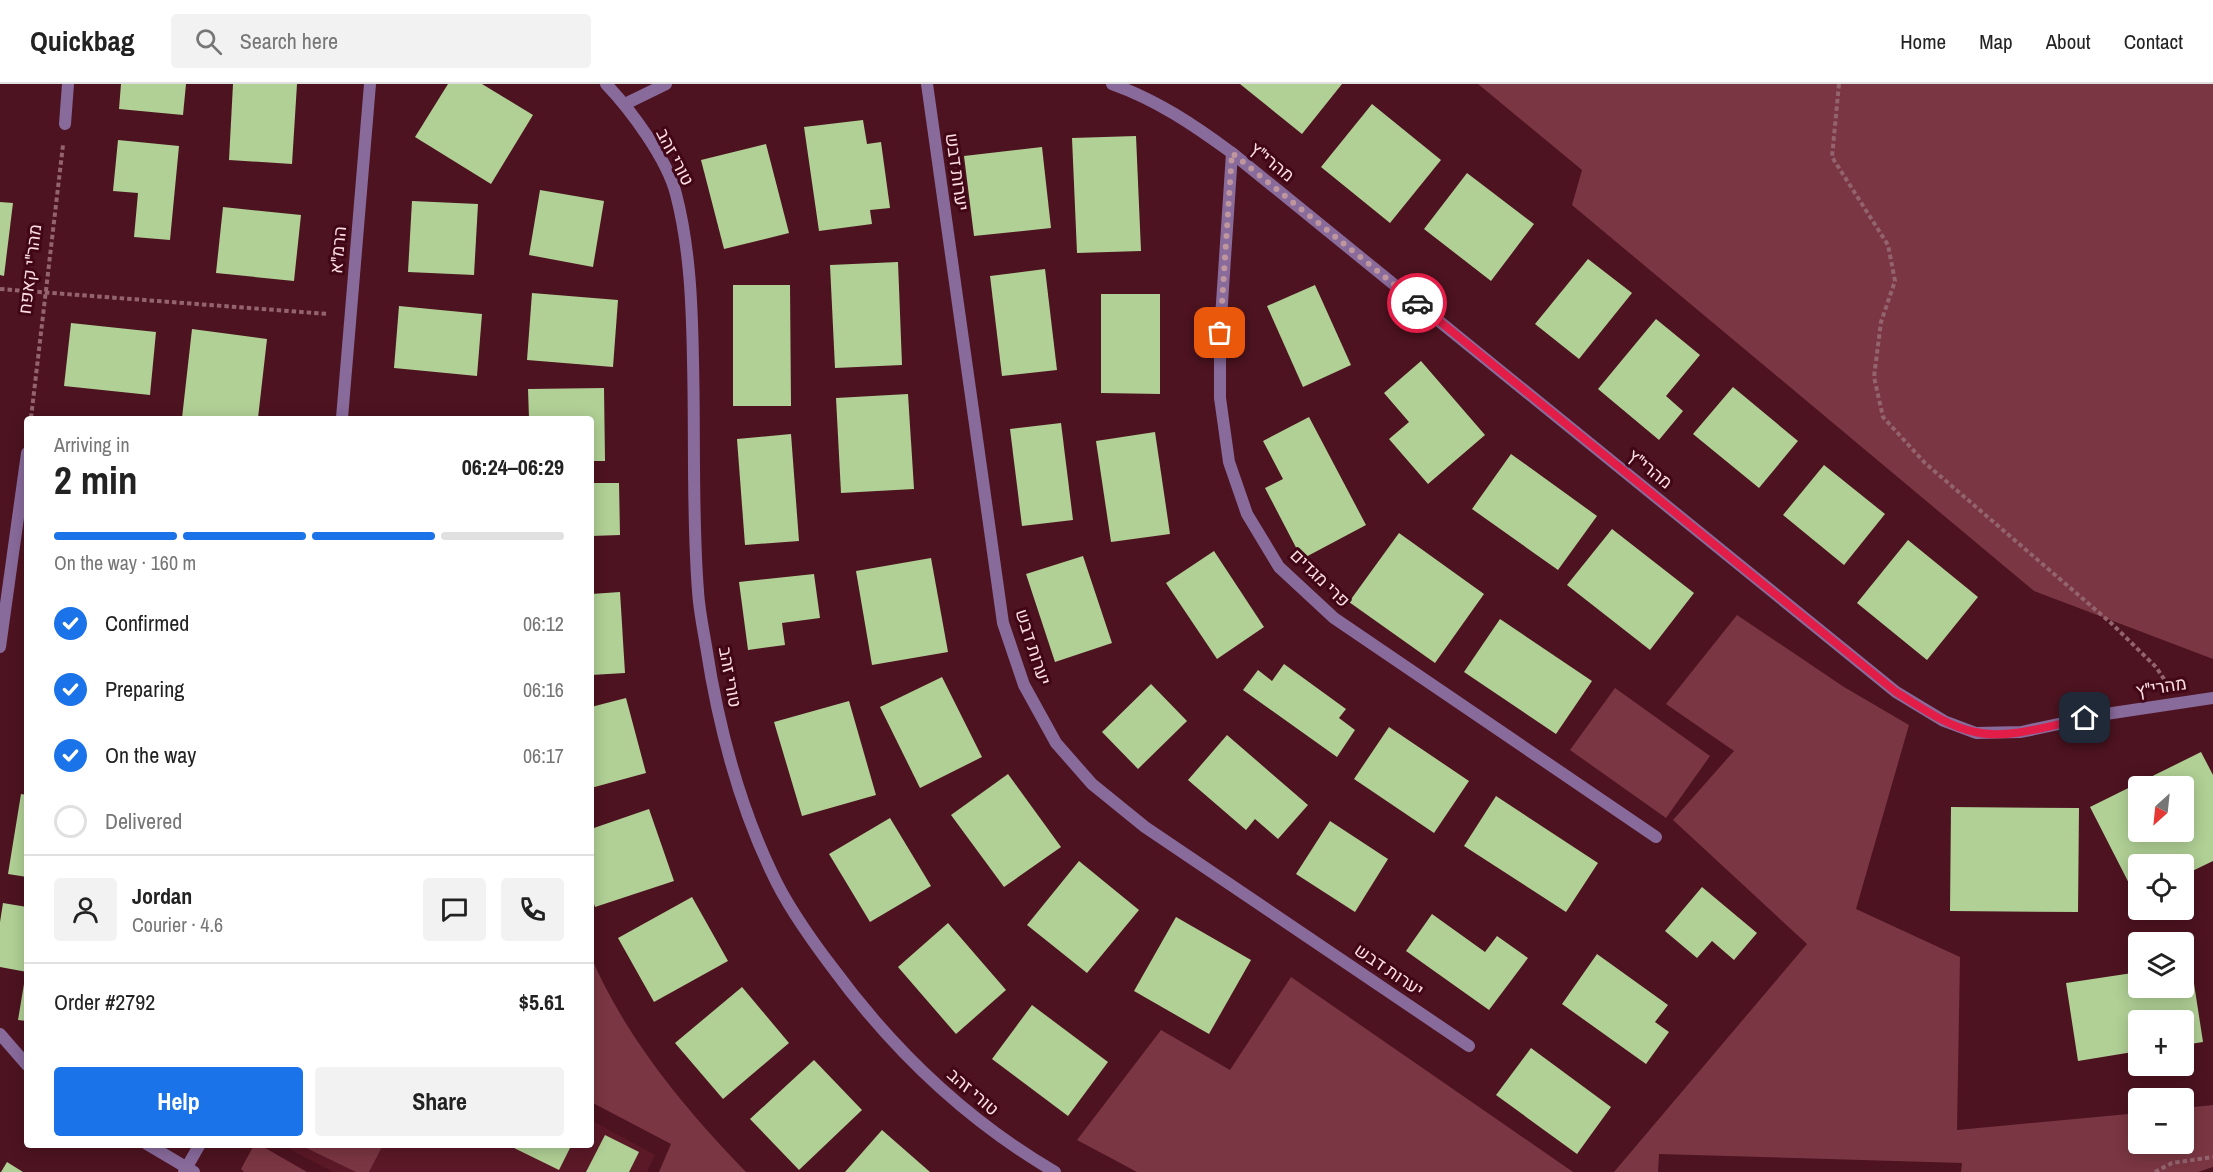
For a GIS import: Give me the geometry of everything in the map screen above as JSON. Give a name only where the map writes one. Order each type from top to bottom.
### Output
[{"type":"street","points":[[65,124],[68,84]]},
{"type":"street","name":"הרמ\"א","points":[[342,416],[370,84]]},
{"type":"street","name":"טורי זהב","points":[[606,84],[626,104],[655,150],[675,191],[692,302],[698,593],[719,722],[742,795],[772,874],[818,949],[858,1002],[906,1056],[973,1118],[1018,1151],[1055,1172]]},
{"type":"street","points":[[626,104],[666,84]]},
{"type":"street","name":"יערות דבש","points":[[927,84],[991,548],[1004,622],[1024,686],[1056,743],[1092,784],[1145,827],[1469,1046]]},
{"type":"street","name":"מהרי\"ץ","points":[[1112,84],[1134,92],[1179,115],[1232,153],[1896,692],[1944,721],[1976,733],[2020,732],[2106,714],[2213,698]]},
{"type":"street","name":"פרי מגדים","points":[[1232,153],[1220,333],[1220,399],[1229,462],[1247,514],[1279,567],[1334,618],[1656,837]]},
{"type":"street","points":[[0,647],[24,475]]},
{"type":"street","points":[[0,1034],[24,1062]]},
{"type":"street","points":[[153,1148],[189,1170],[198,1148]]},
{"type":"path","points":[[1839,84],[1832,157],[1888,245],[1895,281],[1881,322],[1874,377],[1883,417],[1925,463],[2110,623],[2156,668],[2181,702]]},
{"type":"path","name":"מהר\"י קאפח","points":[[31,416],[65,124]]},
{"type":"path","points":[[0,288],[351,316]]},
{"type":"path","points":[[2155,1172],[2172,1163],[2213,1157]]},
{"type":"shaded area","points":[[1478,84],[2213,84],[2213,659],[2034,591],[1572,205],[1582,170]]},
{"type":"shaded area","points":[[1737,615],[1844,687],[1909,725],[1856,909],[1960,957],[1957,1130],[2128,1114],[2128,1154],[2194,1154],[2194,1107],[2213,1105],[2213,1167],[2198,1172],[1961,1172],[1962,1163],[1659,1154],[1658,1172],[1614,1172],[1807,944],[1673,820],[1734,751],[1666,704]]},
{"type":"shaded area","points":[[1615,688],[1710,756],[1666,818],[1570,750]]},
{"type":"shaded area","points":[[594,963],[621,1016],[639,1044],[679,1098],[746,1172],[659,1172],[671,1144],[594,1104]]},
{"type":"shaded area","points":[[1291,977],[1573,1172],[1137,1172],[1077,1140],[1161,1030],[1230,1070]]},
{"type":"shaded area","points":[[594,1122],[655,1155],[647,1172],[333,1172],[288,1148],[594,1148]]},
{"type":"shaded area","points":[[252,1148],[265,1148],[307,1172],[244,1172],[241,1169]]},
{"type":"shaded area","points":[[306,1148],[381,1148],[369,1172],[356,1172]]},
{"type":"building","points":[[121,84],[186,84],[183,115],[119,109]]},
{"type":"building","points":[[233,84],[297,84],[292,164],[229,160]]},
{"type":"building","points":[[448,84],[482,84],[533,115],[491,184],[415,137]]},
{"type":"building","points":[[1240,84],[1342,84],[1302,134]]},
{"type":"building","points":[[1372,104],[1441,160],[1390,223],[1321,167]]},
{"type":"building","points":[[863,120],[867,144],[881,142],[890,208],[870,210],[872,224],[819,231],[804,127]]},
{"type":"building","points":[[1136,136],[1141,251],[1077,253],[1072,138]]},
{"type":"building","points":[[118,140],[179,146],[170,240],[134,237],[138,193],[113,191]]},
{"type":"building","points":[[766,144],[789,233],[724,249],[701,160]]},
{"type":"building","points":[[1042,147],[1051,228],[974,236],[964,156]]},
{"type":"building","points":[[1467,173],[1534,224],[1491,281],[1424,229]]},
{"type":"building","points":[[540,190],[604,201],[593,267],[529,255]]},
{"type":"building","points":[[412,201],[478,204],[474,275],[408,272]]},
{"type":"building","points":[[0,202],[13,203],[4,276],[0,275]]},
{"type":"building","points":[[223,207],[301,215],[294,281],[216,273]]},
{"type":"building","points":[[1588,259],[1632,293],[1579,359],[1535,324]]},
{"type":"building","points":[[898,262],[902,365],[835,368],[830,265]]},
{"type":"building","points":[[1045,269],[1057,370],[1002,376],[990,276]]},
{"type":"building","points":[[733,285],[790,285],[791,406],[733,406]]},
{"type":"building","points":[[1315,285],[1351,365],[1303,387],[1267,306]]},
{"type":"building","points":[[532,293],[618,300],[613,367],[527,360]]},
{"type":"building","points":[[1101,294],[1160,294],[1160,394],[1101,393]]},
{"type":"building","points":[[399,306],[482,314],[477,376],[394,368]]},
{"type":"building","points":[[1656,319],[1700,355],[1666,396],[1683,411],[1659,440],[1598,389]]},
{"type":"building","points":[[71,323],[156,332],[150,395],[64,386]]},
{"type":"building","points":[[192,329],[267,339],[258,416],[182,416]]},
{"type":"building","points":[[1421,361],[1485,435],[1428,484],[1389,439],[1409,422],[1384,393]]},
{"type":"building","points":[[1733,387],[1798,441],[1759,488],[1693,434]]},
{"type":"building","points":[[604,388],[605,461],[594,461],[594,416],[529,416],[528,389]]},
{"type":"building","points":[[908,394],[914,489],[841,493],[836,398]]},
{"type":"building","points":[[1309,417],[1366,525],[1302,559],[1265,488],[1283,479],[1263,441]]},
{"type":"building","points":[[1061,423],[1073,520],[1022,526],[1010,429]]},
{"type":"building","points":[[1155,432],[1170,534],[1111,542],[1096,441]]},
{"type":"building","points":[[791,434],[799,541],[745,545],[737,439]]},
{"type":"building","points":[[1511,454],[1597,516],[1558,570],[1472,509]]},
{"type":"building","points":[[1824,465],[1885,514],[1844,565],[1783,515]]},
{"type":"building","points":[[594,483],[619,483],[620,535],[594,536]]},
{"type":"building","points":[[1612,529],[1694,593],[1650,650],[1567,585]]},
{"type":"building","points":[[1399,533],[1484,594],[1435,663],[1349,602]]},
{"type":"building","points":[[1908,540],[1978,597],[1927,660],[1857,603]]},
{"type":"building","points":[[1214,551],[1264,627],[1217,659],[1166,583]]},
{"type":"building","points":[[1083,556],[1112,643],[1055,662],[1026,574]]},
{"type":"building","points":[[931,558],[948,652],[872,665],[856,571]]},
{"type":"building","points":[[814,574],[820,618],[782,623],[785,645],[748,650],[739,582]]},
{"type":"building","points":[[620,592],[625,673],[594,675],[594,594]]},
{"type":"building","points":[[1500,619],[1592,681],[1556,734],[1464,672]]},
{"type":"building","points":[[1284,664],[1346,709],[1339,718],[1355,730],[1337,757],[1243,690],[1258,670],[1272,681]]},
{"type":"building","points":[[942,677],[982,757],[920,788],[880,707]]},
{"type":"building","points":[[1151,684],[1187,721],[1138,769],[1102,732]]},
{"type":"building","points":[[626,698],[646,773],[594,787],[594,706]]},
{"type":"building","points":[[849,701],[876,795],[802,816],[774,722]]},
{"type":"building","points":[[1389,727],[1469,781],[1434,833],[1354,779]]},
{"type":"building","points":[[1227,735],[1308,805],[1278,839],[1255,819],[1246,830],[1188,780]]},
{"type":"building","points":[[2201,752],[2213,775],[2213,861],[2194,870],[2194,854],[2128,854],[2128,881],[2090,807],[2128,788],[2128,842],[2194,842],[2194,776],[2153,776]]},
{"type":"building","points":[[1008,774],[1061,847],[1004,887],[951,815]]},
{"type":"building","points":[[21,794],[24,794],[24,877],[8,874]]},
{"type":"building","points":[[1496,796],[1598,863],[1566,912],[1464,846]]},
{"type":"building","points":[[1951,807],[2079,808],[2078,912],[1950,911]]},
{"type":"building","points":[[649,809],[674,881],[595,907],[594,828]]},
{"type":"building","points":[[890,818],[931,886],[870,922],[829,854]]},
{"type":"building","points":[[1330,821],[1388,859],[1355,912],[1296,874]]},
{"type":"building","points":[[1079,861],[1139,910],[1087,973],[1027,925]]},
{"type":"building","points":[[1702,887],[1757,933],[1734,960],[1712,941],[1697,958],[1665,931]]},
{"type":"building","points":[[692,897],[728,961],[654,1002],[618,938]]},
{"type":"building","points":[[3,903],[24,906],[24,971],[0,967],[0,922]]},
{"type":"building","points":[[1432,914],[1485,952],[1497,936],[1528,958],[1489,1010],[1406,951]]},
{"type":"building","points":[[1176,917],[1251,960],[1209,1034],[1134,991]]},
{"type":"building","points":[[948,923],[1006,990],[956,1034],[898,967]]},
{"type":"building","points":[[1597,954],[1668,1005],[1655,1022],[1669,1032],[1646,1064],[1562,1004]]},
{"type":"building","points":[[2128,974],[2128,998],[2194,998],[2194,984],[2203,1042],[2194,1043],[2194,1010],[2128,1010],[2128,1053],[2078,1061],[2066,983]]},
{"type":"building","points":[[24,984],[24,1021],[18,1020]]},
{"type":"building","points":[[742,987],[789,1043],[723,1099],[675,1043]]},
{"type":"building","points":[[1032,1005],[1108,1062],[1068,1116],[992,1059]]},
{"type":"building","points":[[1531,1048],[1611,1107],[1577,1154],[1496,1095]]},
{"type":"building","points":[[814,1060],[862,1110],[799,1170],[750,1119]]},
{"type":"building","points":[[882,1130],[930,1172],[845,1172]]},
{"type":"building","points":[[605,1135],[639,1152],[629,1172],[586,1172]]},
{"type":"building","points":[[514,1148],[570,1148],[559,1170]]},
{"type":"building","points":[[7,1162],[23,1172],[1,1172]]},
{"type":"way so far","points":[[1220,333],[1232,153],[1417,303]]},
{"type":"route","points":[[1417,303],[1896,692],[1944,721],[1976,733],[2020,732],[2085,718]]}]
